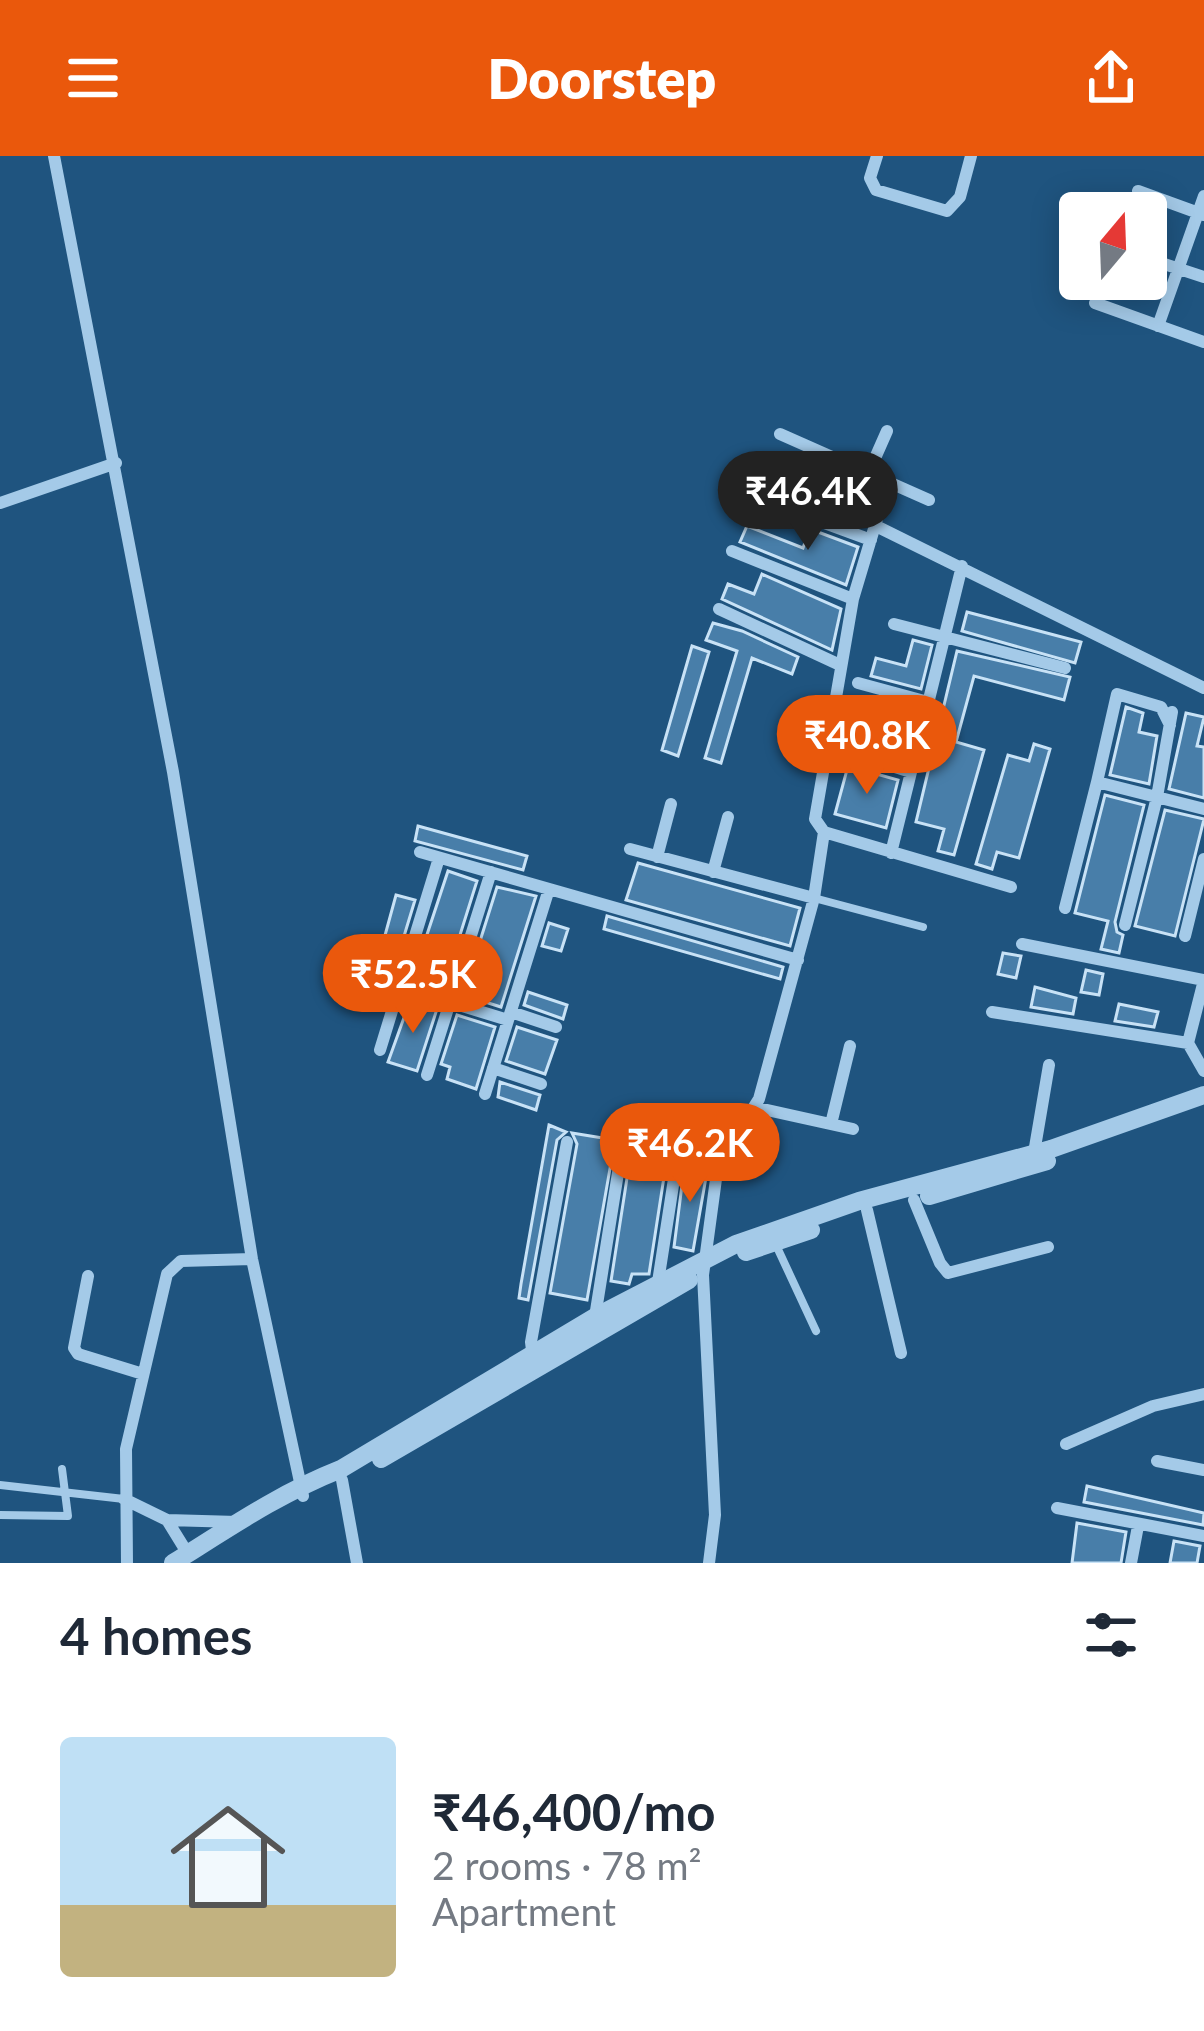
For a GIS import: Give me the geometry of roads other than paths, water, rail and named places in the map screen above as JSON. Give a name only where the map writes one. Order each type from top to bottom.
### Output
[{"type":"street","points":[[54,156],[173,772],[252,1258],[302,1491]]},
{"type":"street","points":[[877,156],[870,178],[876,190],[947,211],[959,197],[971,156]]},
{"type":"street","points":[[1138,191],[1201,214]]},
{"type":"street","points":[[1158,326],[1204,196]]},
{"type":"street","points":[[1167,265],[1204,277]]},
{"type":"street","points":[[1096,303],[1204,343]]},
{"type":"street","points":[[868,474],[887,431]]},
{"type":"street","points":[[781,434],[929,500]]},
{"type":"street","points":[[0,503],[116,463]]},
{"type":"street","points":[[888,482],[853,599],[815,819],[824,832],[1011,887]]},
{"type":"street","points":[[811,518],[875,529],[962,566],[1204,688]]},
{"type":"street","points":[[732,551],[853,599]]},
{"type":"street","points":[[890,853],[962,566]]},
{"type":"street","points":[[719,609],[841,665]]},
{"type":"street","points":[[893,624],[1065,668]]},
{"type":"street","points":[[858,683],[928,703]]},
{"type":"street","points":[[1065,908],[1118,694],[1161,707],[1171,718],[1125,925]]},
{"type":"street","points":[[840,750],[911,772]]},
{"type":"street","points":[[1097,782],[1204,808]]},
{"type":"street","points":[[657,857],[671,804]]},
{"type":"street","points":[[713,872],[728,817]]},
{"type":"street","points":[[709,1563],[715,1515],[704,1268],[716,1180],[728,1148],[754,1108],[814,898],[824,832]]},
{"type":"street","points":[[630,849],[814,898]]},
{"type":"street","points":[[420,852],[798,960]]},
{"type":"street","points":[[380,1050],[440,857]]},
{"type":"street","points":[[1185,936],[1204,859]]},
{"type":"street","points":[[427,1075],[491,872]]},
{"type":"street","points":[[484,1094],[549,889]]},
{"type":"street","points":[[1022,944],[1204,980],[1189,1042],[1204,1070]]},
{"type":"street","points":[[400,987],[556,1027]]},
{"type":"street","points":[[992,1012],[1189,1042]]},
{"type":"street","points":[[831,1124],[850,1046]]},
{"type":"street","points":[[1034,1154],[1049,1065]]},
{"type":"street","points":[[493,1068],[541,1084]]},
{"type":"street","points":[[185,1560],[767,1232],[859,1201],[1034,1154],[1204,1095]]},
{"type":"street","points":[[185,1560],[237,1522],[302,1491],[342,1480],[535,1361],[595,1317],[658,1282],[867,1210],[1008,1176],[1204,1106]]},
{"type":"street","points":[[754,1108],[853,1129]]},
{"type":"street","points":[[535,1361],[567,1142]]},
{"type":"street","points":[[595,1317],[622,1148]]},
{"type":"street","points":[[658,1282],[676,1166]]},
{"type":"street","points":[[914,1200],[948,1273],[1048,1247]]},
{"type":"street","points":[[867,1210],[901,1354]]},
{"type":"street","points":[[127,1563],[126,1449],[172,1266],[181,1261],[252,1258]]},
{"type":"street","points":[[88,1276],[74,1348],[78,1354],[143,1374]]},
{"type":"street","points":[[1066,1444],[1153,1406],[1204,1394]]},
{"type":"street","points":[[1157,1461],[1204,1470]]},
{"type":"street","points":[[342,1480],[357,1563]]},
{"type":"street","points":[[124,1499],[167,1520],[237,1522]]},
{"type":"street","points":[[1057,1508],[1204,1537]]},
{"type":"street","points":[[167,1520],[185,1560]]},
{"type":"street","points":[[1131,1563],[1138,1526]]},
{"type":"lane","points":[[814,898],[923,927]]},
{"type":"lane","points":[[775,1244],[816,1330]]},
{"type":"lane","points":[[0,1515],[68,1516],[62,1468]]},
{"type":"lane","points":[[0,1485],[124,1499]]}]
